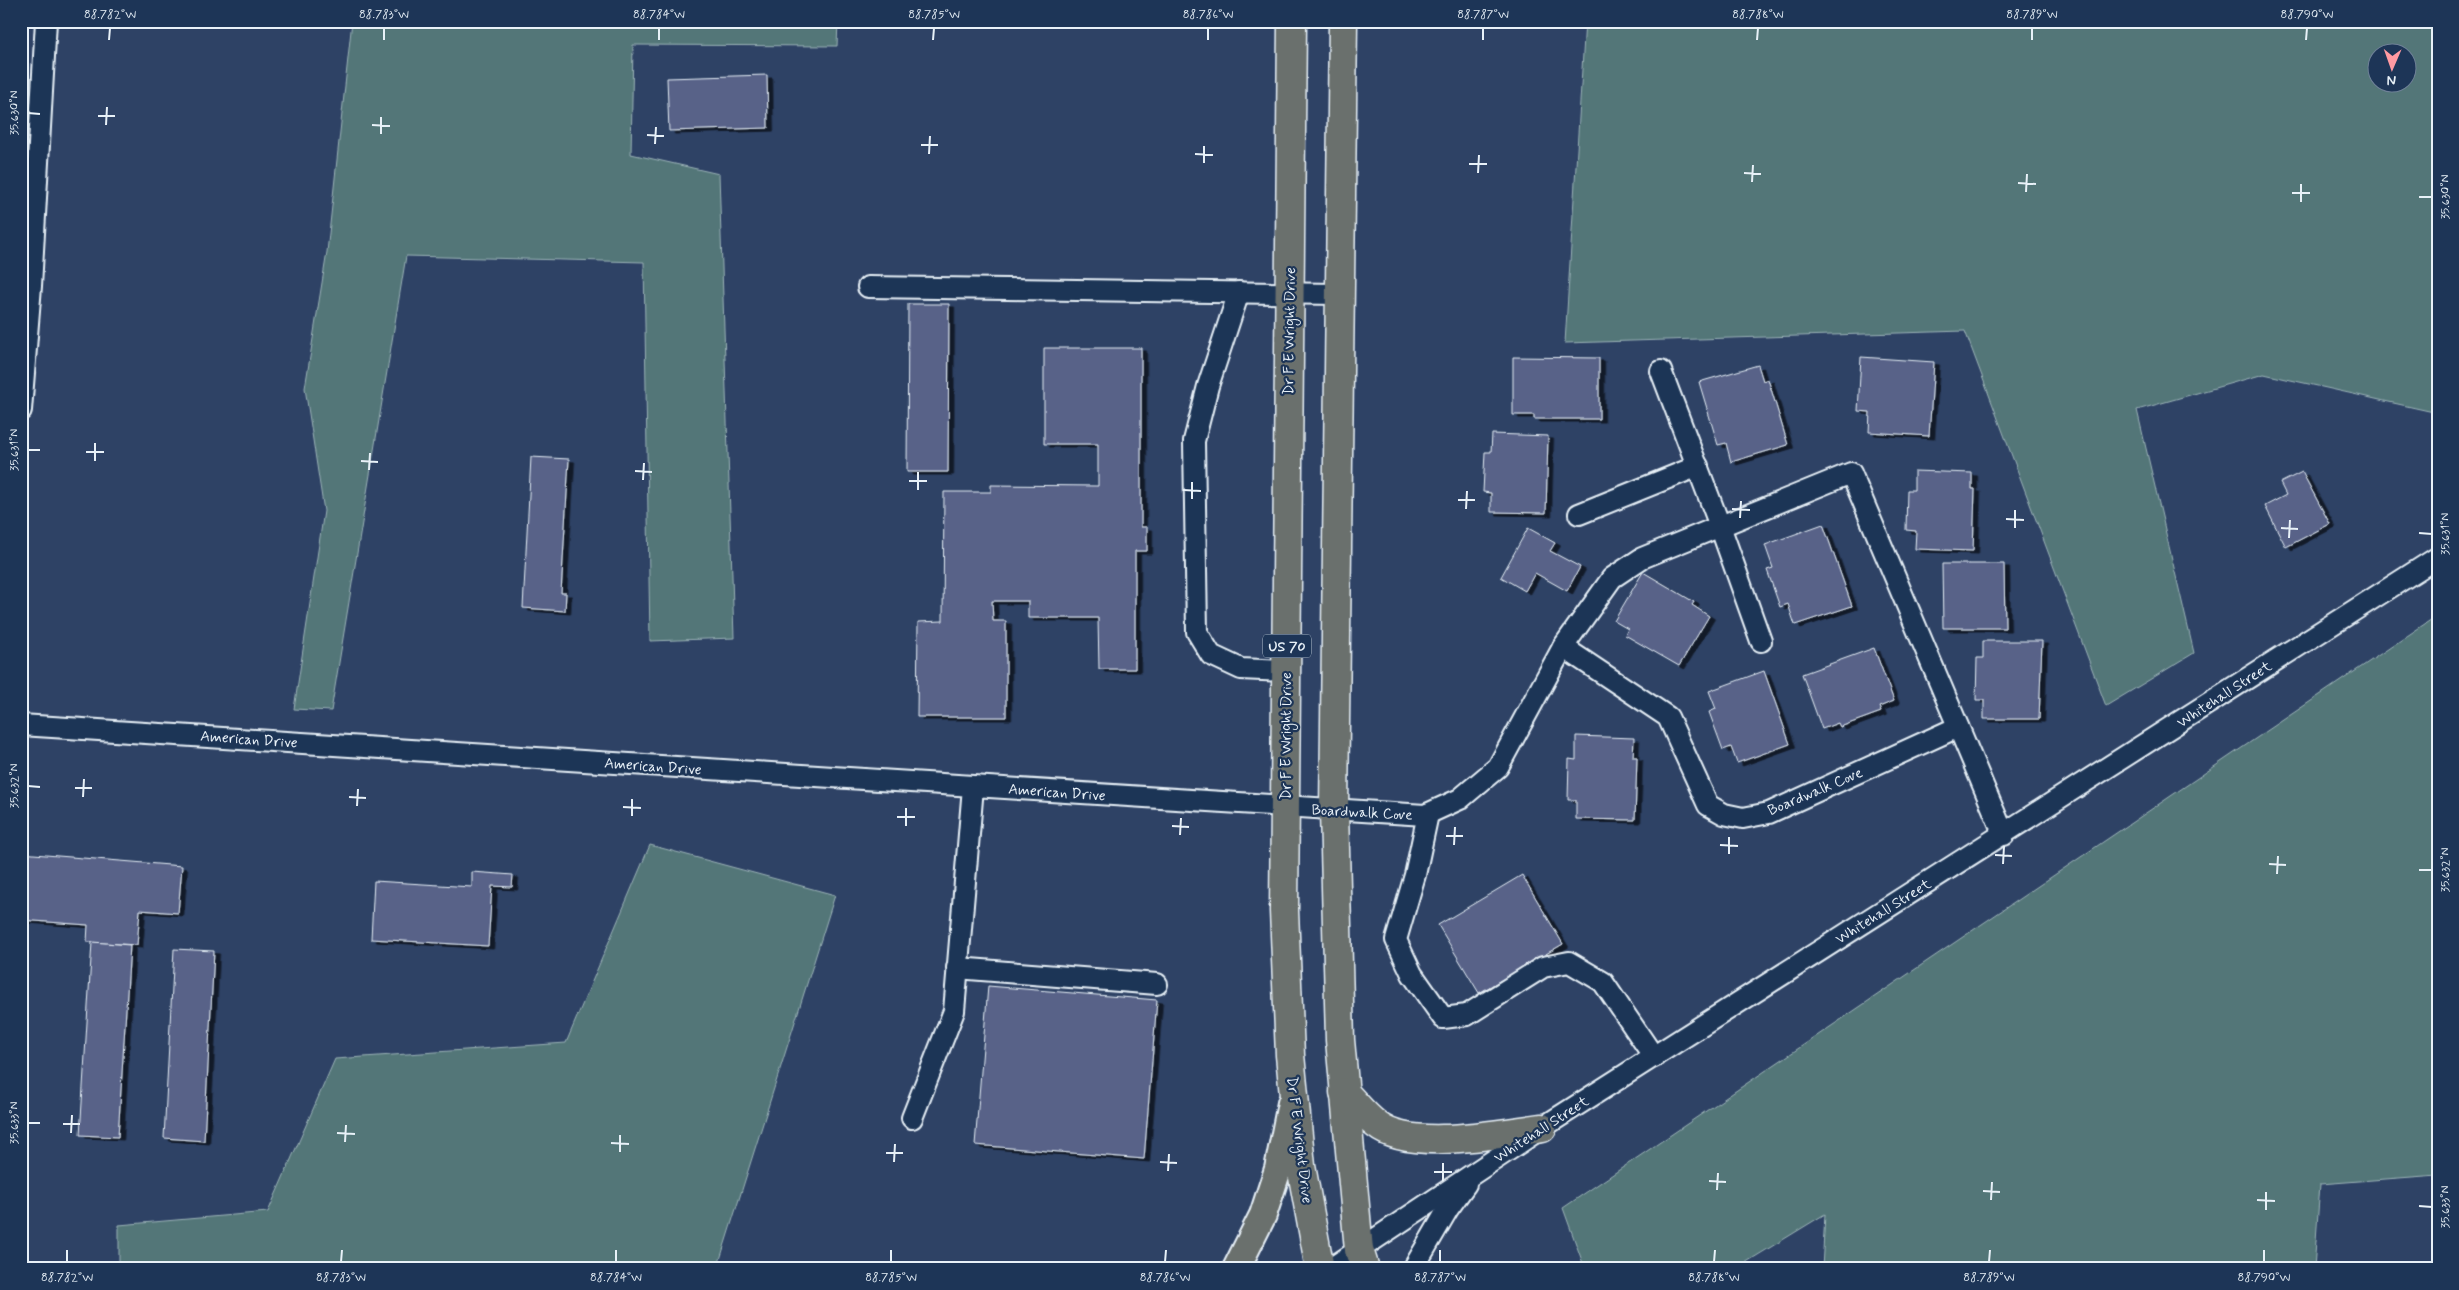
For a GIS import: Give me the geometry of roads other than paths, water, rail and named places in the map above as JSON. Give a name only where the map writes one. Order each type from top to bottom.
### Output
[{"type":"highway","name":"Dr F E Wright Drive","points":[[1292,21],[1284,911],[1294,1093],[1301,1166],[1320,1269]]},
{"type":"highway","points":[[1342,21],[1334,811],[1340,1040],[1362,1259]]},
{"type":"highway","points":[[1344,1092],[1377,1126],[1393,1133],[1416,1138],[1456,1138],[1542,1128]]},
{"type":"main road","points":[[1236,1269],[1263,1215],[1275,1178],[1294,1093]]},
{"type":"street","points":[[21,410],[31,286],[46,21]]},
{"type":"street","points":[[868,287],[1339,294]]},
{"type":"street","points":[[1239,292],[1208,386],[1194,442],[1197,632],[1211,655],[1241,670],[1286,671]]},
{"type":"street","points":[[1661,371],[1698,466],[1761,640]]},
{"type":"street","points":[[1579,514],[1698,466]]},
{"type":"street","name":"Boardwalk Cove","points":[[1285,807],[1334,811],[1428,814],[1460,799],[1498,767],[1563,647],[1612,578],[1642,558],[1851,473],[2004,835]]},
{"type":"street","name":"Whitehall Street","points":[[1330,1269],[1362,1259],[1475,1172],[1542,1128],[2438,557]]},
{"type":"street","name":"Boardwalk Cove","points":[[1563,647],[1668,717],[1708,804],[1724,814],[1743,818],[1769,813],[1958,727]]},
{"type":"street","name":"American Drive","points":[[21,724],[1285,807]]},
{"type":"street","points":[[912,1118],[954,1011],[973,787]]},
{"type":"street","points":[[1428,814],[1415,875],[1396,940],[1412,974],[1444,1018],[1467,1015],[1543,967],[1569,962],[1603,982],[1654,1057]]},
{"type":"street","points":[[958,968],[1157,984]]},
{"type":"street","points":[[1413,1269],[1448,1208],[1475,1172]]}]
